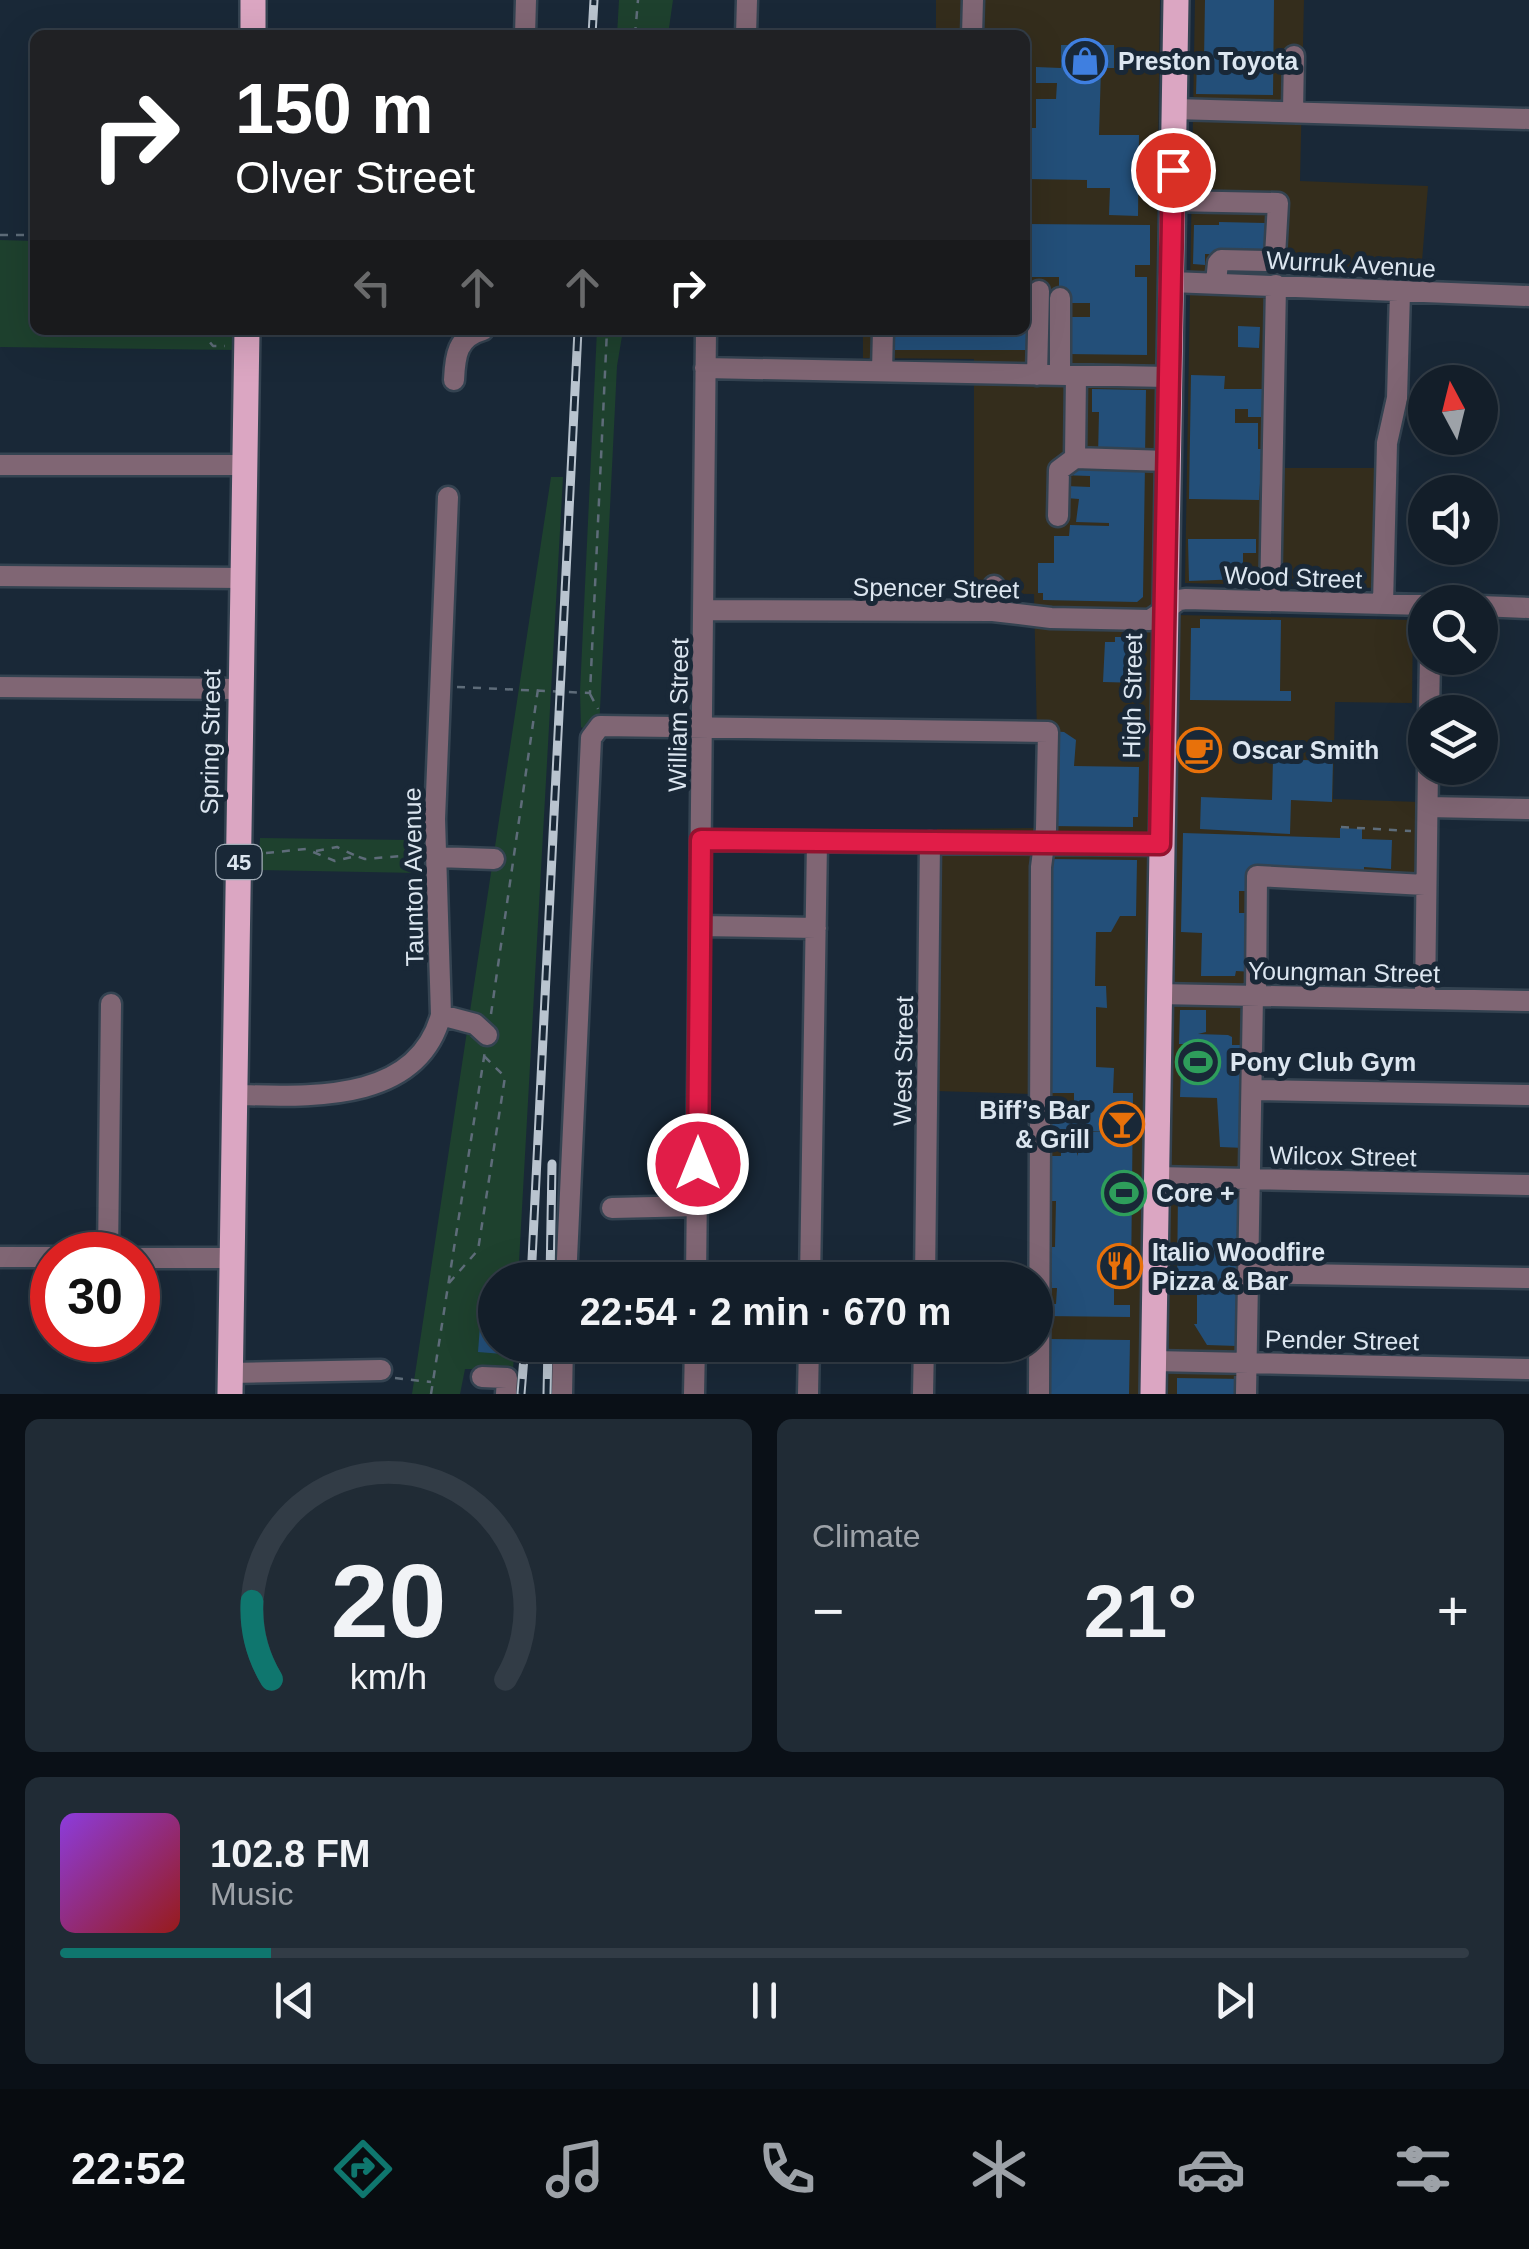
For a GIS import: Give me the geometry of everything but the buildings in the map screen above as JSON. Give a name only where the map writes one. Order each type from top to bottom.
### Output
[{"type":"main road","points":[[252,30],[253,0]]},
{"type":"main road","name":"High Street","points":[[1153,1394],[1176,0]]},
{"type":"main road","name":"Spring Street","points":[[230,1384],[247,335]]},
{"type":"street","points":[[526,0],[526,30]]},
{"type":"street","points":[[746,30],[747,0]]},
{"type":"street","points":[[972,30],[973,0]]},
{"type":"street","points":[[1293,111],[1294,56]]},
{"type":"street","points":[[1174,109],[1529,119]]},
{"type":"street","points":[[1172,200],[1278,203],[1274,256],[1266,261],[1221,260],[1216,282]]},
{"type":"street","name":"Wurruk Avenue","points":[[1170,282],[1529,296]]},
{"type":"street","points":[[1270,601],[1276,285]]},
{"type":"street","points":[[1033,380],[1039,291]]},
{"type":"street","points":[[1383,604],[1387,443],[1397,398],[1400,292]]},
{"type":"street","points":[[1060,298],[1074,458]]},
{"type":"street","points":[[454,380],[454,357],[462,341],[473,335]]},
{"type":"street","name":"William Street","points":[[696,1262],[706,335]]},
{"type":"street","points":[[882,371],[883,335]]},
{"type":"street","points":[[705,368],[882,371],[997,383],[1068,375],[1168,377]]},
{"type":"street","points":[[1058,516],[1059,470],[1074,458],[1167,461]]},
{"type":"street","points":[[0,465],[245,465]]},
{"type":"street","name":"Taunton Avenue","points":[[440,1015],[436,857],[448,497]]},
{"type":"street","points":[[0,576],[242,578]]},
{"type":"street","points":[[992,612],[994,586]]},
{"type":"street","name":"Wood Street","points":[[1164,612],[1186,599],[1408,605]]},
{"type":"street","points":[[1498,607],[1529,608]]},
{"type":"street","name":"Spencer Street","points":[[704,610],[992,612],[1051,618],[1150,620],[1164,612]]},
{"type":"street","points":[[0,687],[240,689]]},
{"type":"street","points":[[567,1262],[591,738],[600,726],[1048,732],[1041,867],[1039,1394]]},
{"type":"street","points":[[1425,998],[1428,785]]},
{"type":"street","points":[[1428,807],[1529,809]]},
{"type":"street","points":[[701,840],[1160,844]]},
{"type":"street","points":[[810,1262],[817,842]]},
{"type":"street","name":"West Street","points":[[925,1262],[930,842]]},
{"type":"street","points":[[436,857],[494,859]]},
{"type":"street","points":[[1246,1394],[1258,876],[1426,885]]},
{"type":"street","points":[[700,926],[816,928]]},
{"type":"street","name":"Youngman Street","points":[[1158,994],[1529,1001]]},
{"type":"street","points":[[108,1232],[111,1004]]},
{"type":"street","points":[[234,1095],[311,1096],[378,1083],[398,1074],[421,1051],[436,1031],[440,1015],[475,1024],[486,1046]]},
{"type":"street","points":[[1252,1090],[1529,1095]]},
{"type":"street","name":"Wilcox Street","points":[[1156,1177],[1529,1185]]},
{"type":"street","points":[[612,1208],[697,1206]]},
{"type":"street","points":[[0,1257],[30,1257]]},
{"type":"street","points":[[160,1258],[232,1258]]},
{"type":"street","points":[[1248,1273],[1529,1278]]},
{"type":"street","name":"Pender Street","points":[[1154,1361],[1529,1369]]},
{"type":"street","points":[[562,1394],[563,1362]]},
{"type":"street","points":[[694,1362],[694,1394]]},
{"type":"street","points":[[808,1394],[809,1362]]},
{"type":"street","points":[[923,1394],[924,1362]]},
{"type":"street","points":[[230,1384],[381,1370]]},
{"type":"street","points":[[482,1376],[508,1378],[506,1394]]},
{"type":"path","points":[[635,30],[638,0]]},
{"type":"path","points":[[0,235],[30,235]]},
{"type":"path","points":[[204,335],[213,346],[226,346]]},
{"type":"path","points":[[440,687],[590,692],[608,335]]},
{"type":"path","points":[[1340,827],[1427,831]]},
{"type":"path","points":[[316,851],[337,847],[365,858],[414,855]]},
{"type":"path","points":[[266,853],[306,848],[334,861],[356,856]]},
{"type":"path","points":[[448,1285],[478,1250],[505,1077],[486,1046]]},
{"type":"path","points":[[381,1370],[399,1380],[432,1382]]},
{"type":"shaded area","points":[[936,0],[1160,0],[1142,1394],[1035,1394],[1035,1362],[1053,1362],[1053,1262],[1034,1262],[1032,1094],[936,1091],[937,829],[1039,828],[1034,594],[974,593],[974,359],[863,358],[863,335],[1030,335],[1030,30],[936,30]]},
{"type":"shaded area","points":[[1195,0],[1304,0],[1300,181],[1428,186],[1421,274],[1286,272],[1283,468],[1382,468],[1379,588],[1185,583]]},
{"type":"shaded area","points":[[1178,615],[1408,620],[1408,675],[1412,675],[1408,703],[1335,702],[1333,799],[1420,802],[1421,880],[1260,874],[1255,1394],[1168,1394]]},
{"type":"green space","points":[[619,0],[673,0],[669,30],[617,30]]},
{"type":"green space","points":[[0,240],[30,241],[30,335],[233,335],[234,350],[0,347]]},
{"type":"green space","points":[[597,335],[622,335],[617,366],[599,730],[593,737],[581,727]]},
{"type":"green space","points":[[551,477],[563,477],[519,1262],[478,1262],[478,1362],[514,1362],[513,1369],[465,1369],[460,1394],[412,1394]]},
{"type":"green space","points":[[260,838],[411,840],[419,873],[258,870]]},
{"type":"railway","points":[[592,30],[594,0]]},
{"type":"railway","points":[[532,1262],[578,335]]},
{"type":"railway","points":[[550,1262],[552,1164]]},
{"type":"railway","points":[[521,1394],[524,1362]]},
{"type":"railway","points":[[547,1394],[548,1362]]},
{"type":"place","name":"Preston Toyota","points":[[1085,61]]},
{"type":"place","name":"Oscar Smith","points":[[1199,750]]},
{"type":"place","name":"Pony Club Gym","points":[[1198,1062]]},
{"type":"place","name":"Biff’s Bar & Grill","points":[[1122,1124]]},
{"type":"place","name":"Core +","points":[[1124,1193]]},
{"type":"place","name":"Italio Woodfire Pizza & Bar","points":[[1120,1266]]},
{"type":"route","points":[[698,1164],[701,840],[1160,844],[1173,170]]}]
